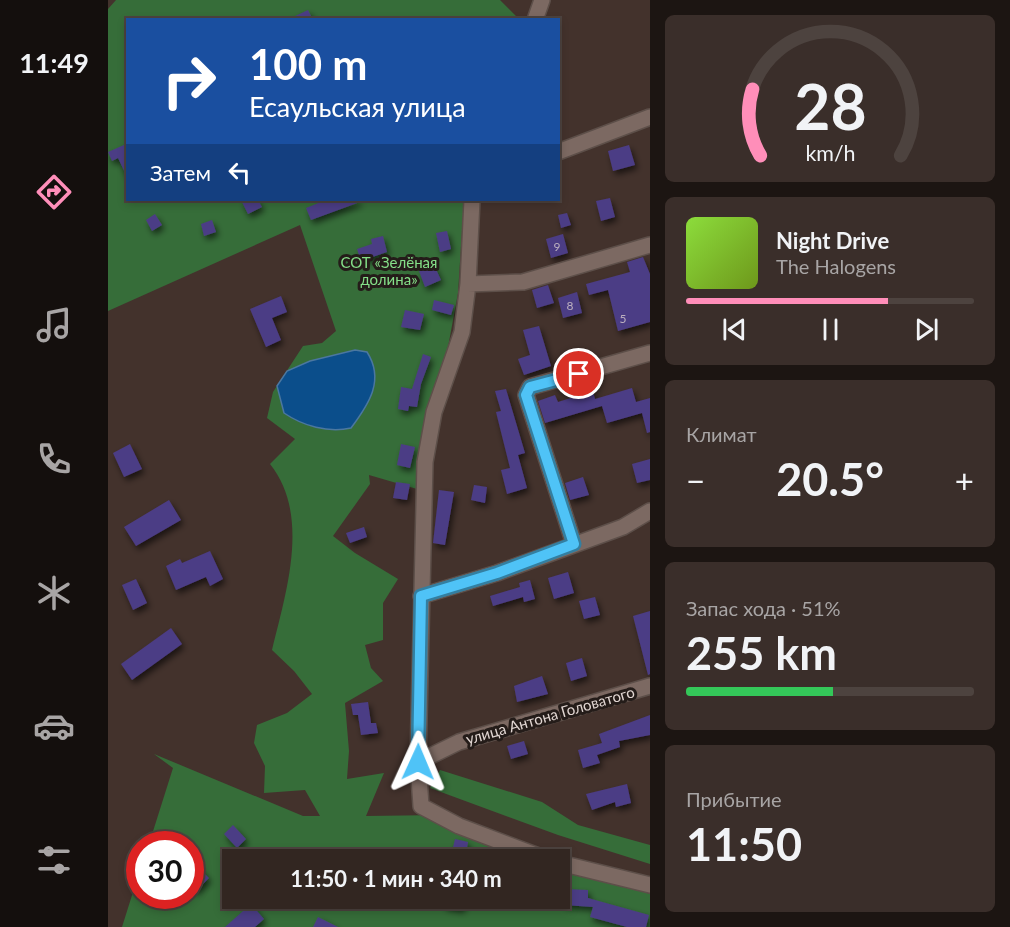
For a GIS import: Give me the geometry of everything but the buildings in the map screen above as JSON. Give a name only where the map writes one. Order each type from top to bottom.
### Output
[{"type":"street","points":[[536,18],[542,0]]},
{"type":"street","points":[[560,151],[650,117]]},
{"type":"street","points":[[472,201],[468,284],[462,332],[434,412],[424,462],[418,762],[421,806],[459,826],[520,849]]},
{"type":"street","points":[[468,284],[523,282],[650,245]]},
{"type":"street","points":[[574,544],[526,395],[530,387],[650,353]]},
{"type":"street","points":[[421,596],[497,573],[623,527],[650,511]]},
{"type":"street","name":"улица Антона Головатого","points":[[418,762],[470,738],[650,686]]},
{"type":"street","points":[[570,865],[650,885]]},
{"type":"green space","name":"СОТ «Зелёная долина»","points":[[116,0],[500,0],[518,18],[126,18],[126,201],[464,201],[458,293],[446,358],[427,411],[417,489],[369,475],[370,484],[333,536],[355,553],[398,579],[383,603],[383,640],[365,645],[371,668],[383,681],[345,703],[349,751],[347,779],[384,773],[366,816],[441,815],[532,849],[222,849],[222,909],[570,909],[570,864],[650,894],[650,927],[122,927],[128,909],[204,909],[204,831],[153,831],[173,768],[154,754],[303,816],[320,816],[305,790],[264,793],[265,766],[254,743],[257,725],[287,713],[312,694],[294,671],[272,650],[288,579],[292,554],[292,530],[290,506],[282,484],[270,464],[295,439],[267,418],[273,392],[303,346],[322,343],[336,331],[300,225],[108,311],[108,9]]},
{"type":"green space","points":[[440,770],[542,802],[578,825],[650,845],[650,864],[558,835],[430,788]]},
{"type":"water","points":[[355,350],[367,352],[375,372],[375,382],[369,401],[351,428],[334,430],[316,427],[299,422],[284,413],[277,386],[287,371],[310,361]]},
{"type":"route","points":[[418,762],[421,596],[497,573],[574,544],[563,516],[526,395],[530,387],[579,374]]}]
